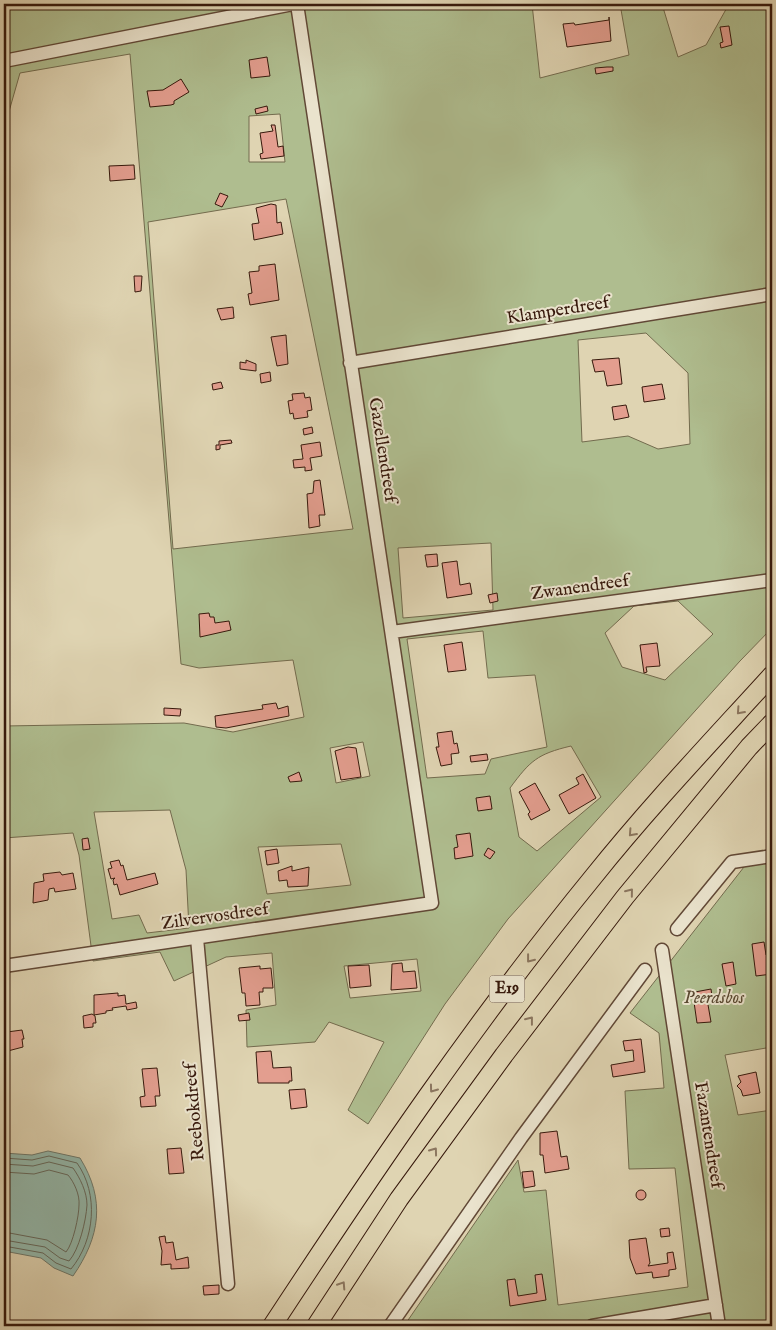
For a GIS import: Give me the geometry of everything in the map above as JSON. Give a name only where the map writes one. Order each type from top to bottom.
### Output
[{"type":"highway","name":"E19","points":[[272,1326],[368,1179],[475,1030],[594,875],[772,675]]},
{"type":"highway","name":"E19","points":[[316,1326],[399,1199],[504,1055],[625,897],[749,747],[772,723]]},
{"type":"street","points":[[4,61],[293,4]]},
{"type":"street","name":"Gazellendreef","points":[[297,4],[350,363],[373,500],[432,903]]},
{"type":"street","name":"Klamperdreef","points":[[350,363],[772,294]]},
{"type":"street","name":"Zwanendreef","points":[[392,632],[772,580]]},
{"type":"street","points":[[676,929],[732,862],[772,856]]},
{"type":"street","name":"Zilvervosdreef","points":[[4,966],[432,903]]},
{"type":"street","name":"Reebokdreef","points":[[197,938],[228,1284]]},
{"type":"street","name":"Fazantendreef","points":[[662,950],[720,1326]]},
{"type":"street","points":[[390,1326],[521,1138],[645,970]]},
{"type":"street","points":[[592,1326],[716,1305]]},
{"type":"green space","points":[[4,4],[532,4],[540,78],[629,55],[620,4],[662,4],[678,57],[706,45],[729,4],[772,4],[772,628],[740,661],[508,919],[445,1004],[368,1124],[348,1110],[384,1042],[329,1022],[315,1042],[247,1047],[246,1010],[276,1005],[272,953],[226,957],[174,981],[160,952],[93,961],[79,855],[73,833],[4,838],[4,726],[184,723],[233,732],[304,717],[293,660],[199,668],[181,664],[130,54],[20,73],[4,129]],"holes":[[[280,114],[285,162],[249,162],[249,116]],[[286,199],[353,529],[173,549],[148,222]],[[646,333],[688,373],[690,444],[658,449],[628,436],[582,442],[578,340]],[[491,543],[493,610],[403,618],[398,548]],[[678,601],[713,634],[665,680],[622,667],[605,633],[634,606]],[[483,631],[488,678],[535,675],[547,747],[491,759],[485,774],[427,778],[407,639]],[[363,742],[370,776],[336,783],[330,748]],[[571,746],[601,797],[537,851],[519,837],[510,788],[523,771],[542,756]],[[170,810],[186,870],[189,928],[147,933],[139,915],[112,919],[94,812]],[[341,844],[351,885],[267,894],[258,847]],[[417,959],[421,991],[350,998],[344,966]]]},
{"type":"green space","name":"Peerdsbos","points":[[772,855],[772,1047],[725,1055],[738,1115],[772,1110],[772,1326],[404,1326],[518,1160],[524,1192],[546,1190],[558,1305],[688,1287],[675,1168],[629,1169],[625,1091],[664,1088],[659,1033],[630,1013],[751,858]]},
{"type":"water","points":[[48,1151],[80,1158],[94,1189],[96,1218],[94,1233],[89,1247],[73,1276],[54,1268],[41,1258],[4,1251],[4,1153],[32,1155]]},
{"type":"building","points":[[609,17],[611,41],[567,47],[563,24],[574,23],[575,25],[609,20]]},
{"type":"building","points":[[729,26],[732,45],[721,48],[720,43],[723,42],[720,27]]},
{"type":"building","points":[[267,57],[270,76],[251,78],[249,60]]},
{"type":"building","points":[[613,67],[613,71],[596,74],[595,68]]},
{"type":"building","points":[[181,79],[189,92],[174,101],[174,104],[150,107],[147,91],[163,90]]},
{"type":"building","points":[[267,106],[268,111],[256,114],[255,109]]},
{"type":"building","points":[[271,125],[275,125],[278,147],[283,146],[284,156],[261,159],[260,154],[263,153],[260,133],[273,131]]},
{"type":"building","points":[[134,165],[135,179],[110,181],[109,166]]},
{"type":"building","points":[[220,193],[228,196],[222,207],[215,204]]},
{"type":"building","points":[[271,204],[276,205],[277,223],[281,222],[283,234],[254,240],[252,224],[259,223],[256,208]]},
{"type":"building","points":[[275,264],[279,300],[250,305],[248,294],[252,293],[249,272],[259,271],[259,266]]},
{"type":"building","points":[[134,276],[142,276],[141,291],[135,292]]},
{"type":"building","points":[[233,307],[234,318],[221,320],[217,309]]},
{"type":"building","points":[[286,335],[288,364],[277,366],[271,337]]},
{"type":"building","points":[[619,358],[622,384],[607,386],[604,371],[595,372],[592,360]]},
{"type":"building","points":[[246,360],[256,364],[256,371],[240,369],[240,362],[246,363]]},
{"type":"building","points":[[270,372],[271,381],[261,383],[260,374]]},
{"type":"building","points":[[221,382],[223,388],[213,390],[212,384]]},
{"type":"building","points":[[662,384],[665,399],[644,402],[642,387]]},
{"type":"building","points":[[304,393],[305,398],[310,397],[312,410],[307,411],[308,417],[294,419],[293,413],[290,414],[288,401],[293,400],[292,394]]},
{"type":"building","points":[[626,405],[629,417],[614,420],[612,407]]},
{"type":"building","points":[[312,427],[313,433],[304,435],[303,429]]},
{"type":"building","points":[[231,440],[232,443],[220,445],[220,449],[216,450],[216,445],[219,445],[219,441]]},
{"type":"building","points":[[320,442],[322,456],[310,458],[312,470],[305,471],[305,467],[294,468],[293,460],[303,459],[301,445]]},
{"type":"building","points":[[320,480],[325,515],[319,515],[320,526],[309,528],[307,494],[313,493],[314,481]]},
{"type":"building","points":[[437,554],[438,566],[427,567],[425,555]]},
{"type":"building","points":[[457,561],[460,585],[470,583],[472,594],[447,598],[442,563]]},
{"type":"building","points":[[497,593],[498,601],[490,603],[488,595]]},
{"type":"building","points":[[209,613],[210,617],[214,617],[215,623],[229,621],[231,630],[200,637],[199,614]]},
{"type":"building","points":[[462,642],[466,670],[448,672],[444,645]]},
{"type":"building","points":[[657,643],[660,666],[646,667],[647,672],[644,673],[640,645]]},
{"type":"building","points":[[276,703],[278,709],[288,706],[289,716],[226,728],[216,727],[215,716],[263,709],[262,705]]},
{"type":"building","points":[[164,708],[181,709],[180,716],[164,715]]},
{"type":"building","points":[[452,731],[454,744],[457,743],[459,753],[451,754],[452,764],[441,766],[436,747],[439,747],[437,733]]},
{"type":"building","points":[[348,747],[356,748],[361,777],[341,780],[335,751]]},
{"type":"building","points":[[487,754],[488,760],[471,762],[470,756]]},
{"type":"building","points":[[299,772],[302,781],[290,782],[288,777]]},
{"type":"building","points":[[583,774],[596,798],[569,814],[559,795],[579,784],[576,778]]},
{"type":"building","points":[[535,783],[550,810],[531,820],[528,814],[530,812],[519,792]]},
{"type":"building","points":[[490,796],[492,809],[478,811],[476,798]]},
{"type":"building","points":[[470,833],[473,856],[455,859],[454,848],[458,847],[456,835]]},
{"type":"building","points":[[88,838],[90,849],[83,850],[82,839]]},
{"type":"building","points":[[488,848],[495,852],[490,859],[484,855]]},
{"type":"building","points":[[277,849],[279,863],[267,865],[265,851]]},
{"type":"building","points":[[119,860],[121,866],[123,865],[127,880],[155,873],[158,884],[120,895],[117,884],[114,885],[113,880],[115,878],[111,879],[108,869],[112,868],[110,862]]},
{"type":"building","points":[[292,866],[292,871],[309,867],[308,886],[288,887],[287,880],[279,881],[278,871]]},
{"type":"building","points":[[60,872],[62,875],[73,873],[76,889],[55,892],[54,888],[49,889],[48,900],[33,903],[34,883],[44,881],[43,874]]},
{"type":"building","points":[[764,942],[766,955],[772,954],[772,974],[756,976],[752,944]]},
{"type":"building","points":[[733,962],[736,984],[726,986],[722,964]]},
{"type":"building","points":[[402,963],[403,972],[415,971],[417,988],[391,990],[392,964]]},
{"type":"building","points":[[369,965],[371,986],[350,988],[348,966]]},
{"type":"building","points":[[260,966],[260,969],[271,968],[273,988],[263,988],[263,992],[259,992],[260,1005],[246,1006],[245,993],[242,993],[239,968]]},
{"type":"building","points":[[711,989],[712,997],[705,998],[707,999],[711,1022],[697,1023],[694,1002],[698,1001],[695,992]]},
{"type":"building","points":[[118,993],[118,996],[125,995],[126,1004],[136,1002],[137,1008],[127,1010],[126,1006],[112,1008],[113,1010],[106,1011],[106,1013],[94,1015],[94,995]]},
{"type":"building","points":[[249,1013],[250,1020],[239,1021],[238,1015]]},
{"type":"building","points":[[92,1014],[95,1016],[96,1023],[93,1023],[93,1027],[84,1028],[83,1016]]},
{"type":"building","points":[[4,1017],[7,1032],[22,1030],[23,1047],[4,1052]]},
{"type":"building","points":[[641,1039],[645,1072],[613,1077],[611,1065],[634,1061],[633,1050],[625,1051],[623,1041]]},
{"type":"building","points":[[271,1051],[273,1068],[291,1067],[292,1081],[289,1081],[289,1083],[258,1083],[256,1052]]},
{"type":"building","points":[[157,1068],[160,1096],[155,1096],[156,1106],[141,1107],[140,1097],[145,1096],[142,1069]]},
{"type":"building","points":[[756,1072],[760,1093],[743,1096],[737,1086],[741,1082],[738,1076]]},
{"type":"building","points":[[305,1089],[307,1107],[291,1109],[289,1090]]},
{"type":"building","points":[[557,1131],[561,1157],[567,1156],[569,1169],[545,1173],[543,1155],[540,1155],[540,1133]]},
{"type":"building","points":[[181,1148],[184,1173],[169,1174],[167,1149]]},
{"type":"building","points":[[533,1171],[535,1186],[524,1188],[522,1172]]},
{"type":"building","points":[[639,1190],[643,1190],[646,1195],[645,1199],[639,1200],[636,1197],[636,1193]]},
{"type":"building","points":[[669,1228],[670,1236],[661,1237],[660,1229]]},
{"type":"building","points":[[165,1236],[166,1243],[173,1242],[176,1260],[188,1257],[189,1268],[171,1269],[171,1264],[161,1265],[162,1251],[159,1237]]},
{"type":"building","points":[[646,1238],[650,1263],[648,1266],[668,1263],[667,1253],[673,1252],[676,1269],[669,1270],[669,1276],[653,1278],[652,1272],[636,1274],[630,1258],[629,1240]]},
{"type":"building","points":[[542,1274],[546,1300],[510,1306],[507,1280],[515,1279],[518,1296],[537,1293],[535,1275]]},
{"type":"building","points":[[219,1285],[219,1294],[204,1295],[203,1286]]}]
